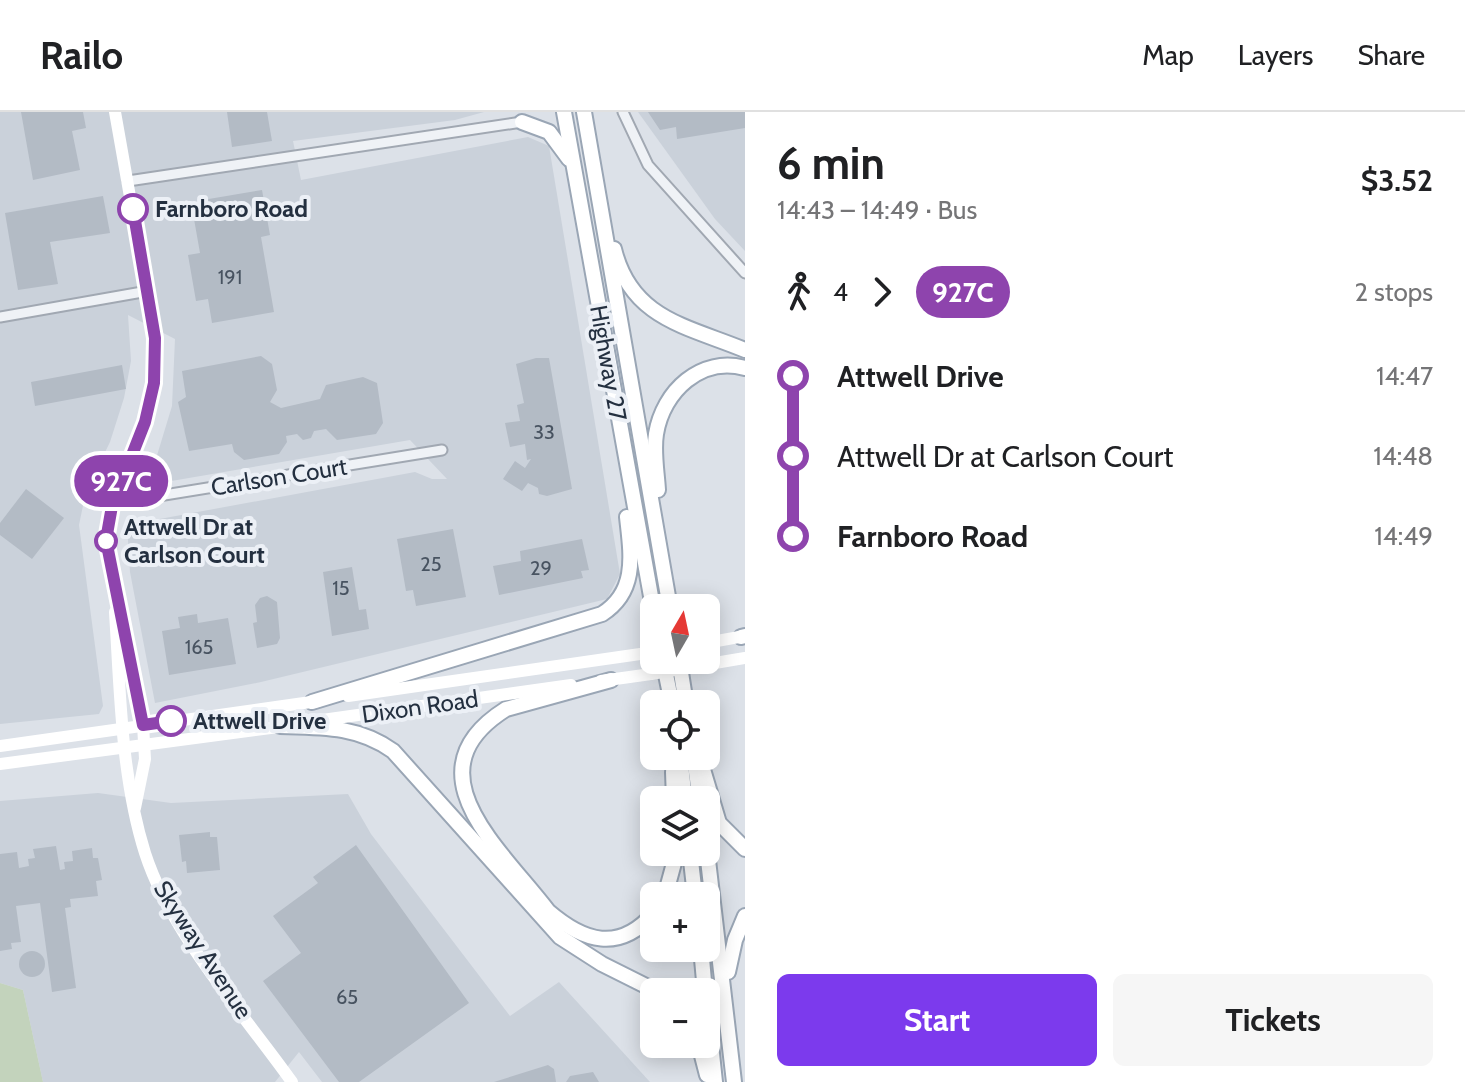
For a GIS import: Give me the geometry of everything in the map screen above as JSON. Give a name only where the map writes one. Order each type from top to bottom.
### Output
[{"type":"main road","points":[[115,112],[155,338],[154,383],[145,422],[107,523],[107,556],[143,725],[144,745]]},
{"type":"main road","points":[[522,122],[536,112]]},
{"type":"main road","name":"Highway 27","points":[[564,112],[650,594]]},
{"type":"main road","name":"Highway 27","points":[[584,112],[668,594]]},
{"type":"main road","points":[[522,122],[549,132],[573,166]]},
{"type":"main road","points":[[596,195],[626,283],[638,300],[671,321],[745,350]]},
{"type":"main road","points":[[657,531],[656,432],[667,402],[691,376],[719,365],[745,368]]},
{"type":"main road","points":[[312,702],[602,614],[614,606],[630,578],[628,481]]},
{"type":"main road","points":[[113,585],[126,748]]},
{"type":"main road","points":[[720,640],[744,636]]},
{"type":"main road","name":"Dixon Road","points":[[0,746],[640,654]]},
{"type":"main road","name":"Dixon Road","points":[[0,764],[611,680],[745,658]]},
{"type":"main road","points":[[611,680],[506,709],[493,717],[470,740],[460,777],[472,813],[548,911],[562,924],[583,937],[618,938],[640,927]]},
{"type":"main road","points":[[280,726],[328,727],[363,733],[393,751],[560,937],[602,964],[640,983]]},
{"type":"main road","name":"Skyway Avenue","points":[[135,808],[141,787],[144,745]]},
{"type":"main road","name":"Skyway Avenue","points":[[126,748],[145,854],[171,909],[292,1082]]},
{"type":"main road","points":[[701,770],[719,823],[745,849]]},
{"type":"main road","points":[[709,866],[734,1082]]},
{"type":"main road","points":[[726,992],[729,964],[745,916]]},
{"type":"main road","points":[[704,1058],[713,1082]]},
{"type":"main road","points":[[711,1058],[713,1082]]},
{"type":"street","points":[[623,112],[648,165],[745,273]]},
{"type":"street","points":[[128,181],[522,122]]},
{"type":"street","points":[[0,317],[148,291]]},
{"type":"street","name":"Carlson Court","points":[[118,490],[146,498],[442,450]]},
{"type":"shaded area","points":[[0,112],[484,112],[455,120],[293,141],[301,180],[528,137],[549,146],[620,574],[607,599],[261,682],[155,703],[130,572],[127,525],[415,472],[432,479],[447,479],[410,440],[148,485],[172,406],[175,339],[128,315],[131,361],[124,398],[110,442],[86,491],[79,525],[103,706],[99,714],[0,724]]},
{"type":"shaded area","points":[[638,112],[745,112],[745,251],[715,219]]},
{"type":"shaded area","points":[[98,793],[171,803],[348,794],[371,834],[510,1016],[559,982],[650,1082],[322,1082],[299,1052],[275,1082],[43,1082],[23,990],[0,983],[0,801]]},
{"type":"green space","points":[[0,983],[23,990],[43,1082],[0,1082]]},
{"type":"building","points":[[21,112],[83,112],[86,128],[72,131],[80,170],[33,180]]},
{"type":"building","points":[[227,112],[267,112],[272,141],[232,147]]},
{"type":"building","points":[[648,112],[745,112],[745,128],[677,139],[676,127],[660,130]]},
{"type":"building","points":[[262,190],[270,235],[261,237],[274,312],[212,323],[208,299],[196,301],[188,255],[200,253],[191,202]]},
{"type":"building","points":[[103,196],[110,233],[50,242],[58,284],[18,290],[5,213]]},
{"type":"building","points":[[261,356],[272,364],[277,390],[270,402],[281,408],[320,399],[326,385],[363,377],[377,383],[383,423],[376,434],[337,440],[326,429],[314,431],[311,438],[303,440],[297,434],[286,436],[287,442],[279,454],[244,460],[234,452],[232,444],[189,451],[178,402],[186,397],[182,371]]},
{"type":"building","points":[[549,358],[572,489],[547,496],[539,494],[538,488],[528,483],[522,491],[503,479],[515,461],[525,468],[531,459],[527,460],[525,444],[510,447],[505,423],[520,421],[517,405],[524,403],[516,364]]},
{"type":"building","points":[[122,365],[126,389],[35,406],[31,382]]},
{"type":"building","points":[[26,489],[64,518],[32,559],[0,535],[0,523]]},
{"type":"building","points":[[453,529],[466,597],[416,606],[413,590],[406,591],[397,539]]},
{"type":"building","points":[[582,539],[589,570],[581,571],[583,578],[499,595],[493,566],[521,561],[520,551]]},
{"type":"building","points":[[352,567],[359,610],[366,609],[369,629],[332,636],[323,572]]},
{"type":"building","points":[[267,596],[277,602],[280,638],[277,644],[257,648],[253,623],[257,622],[255,605],[260,598]]},
{"type":"building","points":[[197,614],[198,623],[228,618],[236,664],[169,675],[162,631],[180,628],[178,617]]},
{"type":"building","points":[[210,832],[210,837],[217,837],[220,870],[187,873],[186,861],[182,862],[179,835]]},
{"type":"building","points":[[356,845],[469,1003],[359,1082],[339,1082],[263,981],[301,953],[273,916],[318,883],[313,877]]},
{"type":"building","points":[[56,846],[60,870],[65,869],[64,862],[73,861],[72,851],[92,848],[93,858],[98,858],[102,880],[96,881],[98,896],[70,899],[71,907],[65,908],[76,988],[52,992],[40,903],[16,906],[21,942],[11,943],[12,949],[0,951],[0,854],[17,852],[19,868],[29,866],[28,859],[35,858],[33,849]]},
{"type":"building","points":[[32,951],[42,954],[45,964],[42,974],[32,977],[22,974],[19,964],[22,954]]},
{"type":"building","points":[[548,1065],[554,1069],[556,1082],[494,1082]]},
{"type":"building","points":[[593,1072],[599,1082],[566,1082],[570,1076]]},
{"type":"bus line","name":"927C","points":[[133,209],[155,338],[154,383],[145,422],[107,523],[107,556],[143,725],[171,721]]},
{"type":"place","name":"Farnboro Road","points":[[133,209]]},
{"type":"place","name":"Attwell Dr at Carlson Court","points":[[106,541]]},
{"type":"place","name":"Attwell Drive","points":[[171,721]]}]
